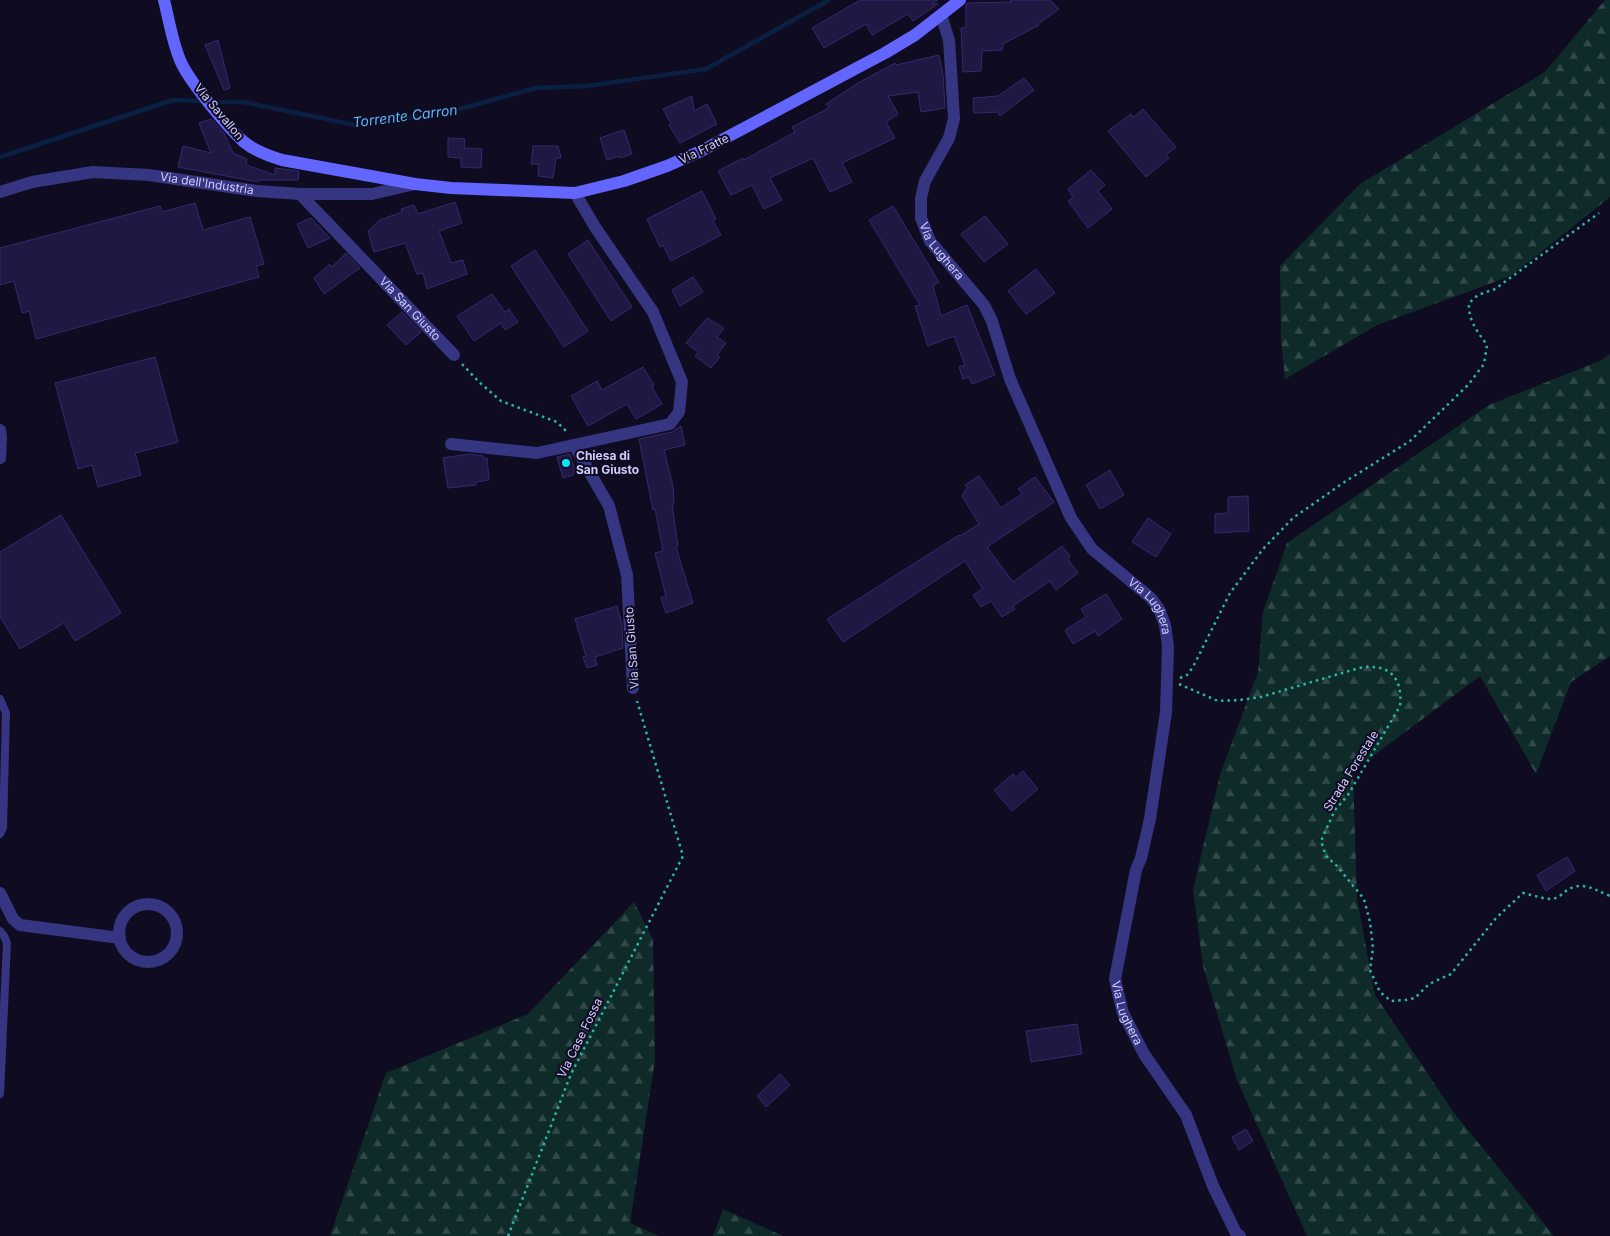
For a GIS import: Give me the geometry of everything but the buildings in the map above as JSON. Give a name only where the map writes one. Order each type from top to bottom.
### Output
[{"type":"main road","name":"Via Savallon","points":[[164,0],[180,60],[188,75],[244,142],[262,153],[282,160],[415,184]]},
{"type":"main road","name":"Via Fratte","points":[[415,184],[451,188],[575,193],[641,175],[701,151],[885,53],[916,34],[960,0]]},
{"type":"street","name":"Via Lughera","points":[[942,15],[949,40],[954,119],[949,138],[925,181],[921,198],[921,218],[930,241],[984,306],[992,321],[1010,379],[1071,518],[1092,549],[1151,598],[1159,610],[1165,625],[1168,646],[1166,712],[1150,819],[1141,858],[1136,870],[1116,979],[1123,1013],[1144,1054],[1186,1115],[1213,1186],[1237,1235]]},
{"type":"street","name":"Via dell'Industria","points":[[0,192],[32,182],[92,172],[149,175],[258,191],[300,194],[372,194],[415,184]]},
{"type":"street","points":[[451,444],[537,453],[670,424],[679,412],[682,382],[653,312],[595,227],[575,193]]},
{"type":"street","name":"Via San Giusto","points":[[300,194],[454,355]]},
{"type":"street","points":[[0,430],[0,458]]},
{"type":"street","name":"Via San Giusto","points":[[574,445],[609,506],[627,574],[633,688]]},
{"type":"street","points":[[0,894],[13,919],[20,925],[120,938]]},
{"type":"street","points":[[145,904],[155,904],[164,908],[176,922],[178,932],[172,950],[165,957],[147,962],[137,960],[129,955],[123,947],[120,938],[122,919],[136,906],[145,904]]},
{"type":"lane","points":[[0,699],[6,713],[3,828],[0,834]]},
{"type":"lane","points":[[0,931],[7,943],[0,1094]]},
{"type":"path","points":[[1167,682],[1187,675],[1193,667],[1230,593],[1264,549],[1293,518],[1346,481],[1410,441],[1468,385],[1484,364],[1487,345],[1471,321],[1468,313],[1469,303],[1478,295],[1495,289],[1598,213]]},
{"type":"path","points":[[454,355],[501,402],[557,422],[568,432],[574,445]]},
{"type":"path","name":"Strada Forestale","points":[[1167,682],[1182,685],[1218,701],[1261,697],[1359,668],[1373,666],[1386,669],[1394,678],[1401,692],[1400,706],[1348,795],[1334,810],[1321,841],[1326,856],[1337,866],[1364,899],[1370,922],[1373,948],[1370,970],[1380,992],[1391,1001],[1416,998],[1429,984],[1452,974],[1496,918],[1523,893],[1547,899],[1558,898],[1566,889],[1576,886],[1589,886],[1610,896]]},
{"type":"path","name":"Via San Giusto","points":[[633,688],[683,856]]},
{"type":"path","name":"Via Case Fossa","points":[[508,1236],[571,1074],[683,856]]},
{"type":"green space","points":[[1605,0],[1610,0],[1610,197],[1511,276],[1377,325],[1285,379],[1281,338],[1280,266],[1360,184],[1545,72]]},
{"type":"green space","points":[[1610,354],[1610,656],[1571,682],[1536,774],[1480,676],[1353,771],[1357,899],[1375,995],[1454,1113],[1554,1236],[1307,1236],[1237,1080],[1203,966],[1193,890],[1220,775],[1258,672],[1263,612],[1287,543],[1489,405],[1602,360]]},
{"type":"green space","points":[[634,902],[653,940],[655,1060],[630,1223],[659,1236],[330,1236],[386,1073],[528,1014]]},
{"type":"green space","points":[[723,1209],[783,1236],[713,1236]]},
{"type":"waterway","name":"Torrente Carron","points":[[211,102],[243,102],[355,125],[445,113],[536,88],[587,86],[706,69],[829,0]]},
{"type":"waterway","name":"Torrente Carron","points":[[0,157],[173,100],[203,101]]},
{"type":"place","name":"Chiesa di San Giusto","points":[[566,463]]}]
